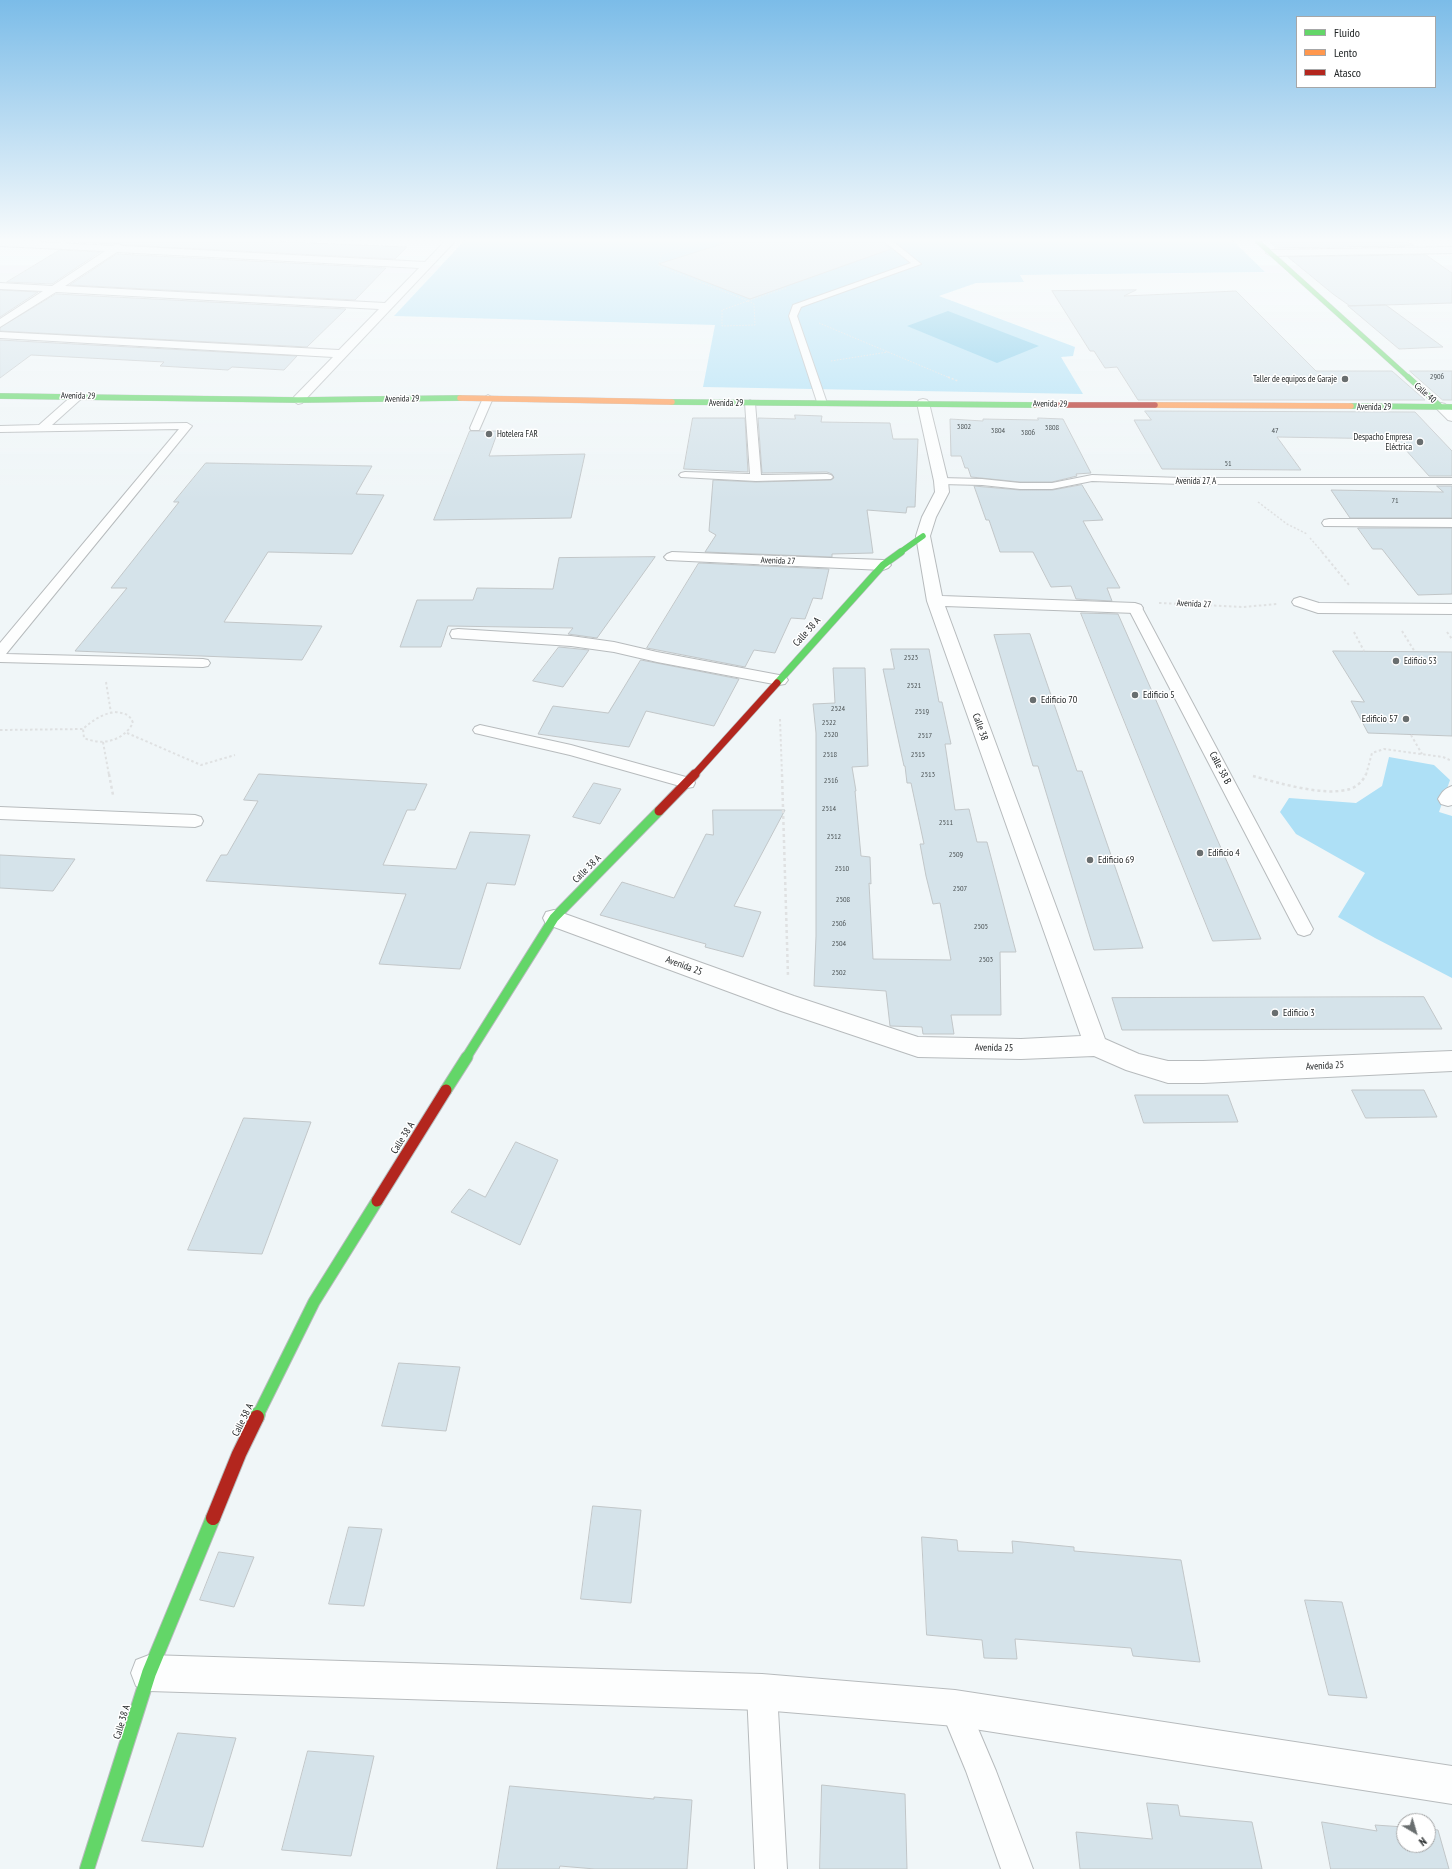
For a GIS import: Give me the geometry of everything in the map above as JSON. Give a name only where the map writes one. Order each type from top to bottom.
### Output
[{"type":"main road","name":"Calle 40","points":[[1355,326],[1447,407]]},
{"type":"main road","name":"Avenida 29","points":[[0,396],[298,400],[488,398],[615,402],[1447,407]]},
{"type":"main road","name":"Calle 38 A","points":[[87,1869],[149,1673],[239,1454],[314,1302],[554,918],[688,783],[883,564],[923,536]]},
{"type":"street","points":[[298,400],[368,326]]},
{"type":"street","points":[[0,335],[341,354]]},
{"type":"street","name":"Calle 38","points":[[924,403],[941,481],[942,492],[929,517],[923,536],[935,601],[1096,1046]]},
{"type":"street","name":"Calle 40","points":[[1447,407],[1452,417]]},
{"type":"street","points":[[1329,523],[1452,523]]},
{"type":"street","name":"Avenida 27","points":[[672,557],[883,564]]},
{"type":"street","points":[[935,601],[1135,608]]},
{"type":"street","points":[[1300,602],[1318,608],[1452,609]]},
{"type":"street","points":[[458,634],[571,641],[614,647],[657,657],[779,680]]},
{"type":"street","name":"Avenida 25","points":[[554,918],[789,1004],[918,1047],[1021,1048],[1096,1046],[1135,1063],[1168,1072],[1203,1072],[1452,1061]]},
{"type":"street","points":[[149,1673],[762,1692],[955,1708],[1452,1785]]},
{"type":"lane","points":[[796,326],[822,403]]},
{"type":"lane","points":[[41,428],[78,396]]},
{"type":"lane","points":[[475,428],[488,398]]},
{"type":"lane","points":[[750,403],[756,478]]},
{"type":"lane","points":[[0,429],[188,426],[0,652]]},
{"type":"lane","points":[[685,475],[756,478],[827,477]]},
{"type":"lane","name":"Avenida 27 A","points":[[941,481],[982,482],[1020,486],[1052,486],[1092,478],[1229,481],[1452,481]]},
{"type":"lane","name":"Calle 38 B","points":[[1135,608],[1304,929]]},
{"type":"lane","points":[[0,658],[203,663]]},
{"type":"lane","points":[[480,730],[571,750],[688,783]]},
{"type":"lane","points":[[0,813],[195,821]]},
{"type":"lane","points":[[762,1692],[771,1869]]},
{"type":"lane","points":[[955,1708],[981,1771],[1017,1869]]},
{"type":"path","points":[[827,326],[961,382]]},
{"type":"path","points":[[809,365],[889,352]]},
{"type":"path","points":[[1229,481],[1250,494],[1262,507],[1287,524],[1307,533],[1351,586],[1364,609]]},
{"type":"path","name":"Avenida 27","points":[[1135,608],[1164,602],[1243,607],[1300,602]]},
{"type":"path","points":[[103,660],[111,713]]},
{"type":"path","points":[[779,680],[789,1004]]},
{"type":"path","points":[[0,730],[82,729],[92,720],[111,713],[122,713],[128,715],[132,718],[133,723],[127,732],[116,739],[103,742],[95,742],[84,738],[82,729]]},
{"type":"path","points":[[127,732],[201,765],[235,755]]},
{"type":"path","points":[[1411,735],[1422,754]]},
{"type":"path","points":[[103,742],[118,818]]},
{"type":"path","points":[[1219,768],[1283,785],[1311,789],[1345,790],[1358,785],[1369,770],[1372,753],[1384,749],[1443,757],[1452,761]]},
{"type":"shaded area","points":[[715,326],[1020,326],[1075,347],[1073,356],[1061,357],[1083,394],[703,387]]},
{"type":"shaded area","points":[[908,326],[988,326],[1039,346],[997,363]]},
{"type":"shaded area","points":[[1389,757],[1434,765],[1450,780],[1439,812],[1452,816],[1452,978],[1338,917],[1365,873],[1296,834],[1280,812],[1289,798],[1356,803],[1382,786]]},
{"type":"building","points":[[3,326],[328,326],[307,347],[0,331],[0,328]]},
{"type":"building","points":[[1074,326],[1271,326],[1316,371],[1392,371],[1425,400],[1138,400],[1117,367],[1105,368],[1094,351],[1090,351]]},
{"type":"building","points":[[1372,326],[1415,326],[1443,347],[1399,349]]},
{"type":"building","points":[[0,340],[297,356],[284,370],[232,367],[228,370],[160,366],[164,362],[31,355],[0,378]]},
{"type":"building","points":[[1410,371],[1452,371],[1452,400],[1443,400]]},
{"type":"building","points":[[1145,411],[1415,412],[1452,451],[1452,476],[1429,476],[1396,439],[1277,437],[1301,470],[1162,469],[1134,420],[1151,420]]},
{"type":"building","points":[[795,415],[822,416],[821,422],[890,423],[893,439],[918,439],[915,507],[907,507],[906,513],[867,510],[873,553],[832,554],[832,557],[705,552],[716,535],[709,531],[713,480],[756,482],[831,480],[834,478],[832,474],[827,472],[762,473],[758,418],[795,419]]},
{"type":"building","points":[[693,418],[745,418],[748,472],[684,469]]},
{"type":"building","points":[[1038,418],[1063,419],[1091,473],[1076,474],[1077,476],[1052,482],[1020,482],[971,477],[968,468],[965,468],[961,456],[951,456],[950,419],[983,421],[983,419],[1038,420]]},
{"type":"building","points":[[470,431],[498,431],[489,456],[585,454],[571,518],[434,520]]},
{"type":"building","points":[[206,463],[372,466],[356,494],[384,495],[352,554],[268,552],[224,622],[322,626],[302,660],[75,651],[127,588],[111,588],[179,502],[174,502]]},
{"type":"building","points":[[1082,485],[1103,520],[1083,521],[1120,588],[1107,588],[1112,601],[1076,599],[1071,586],[1051,587],[1033,552],[1000,552],[989,520],[986,520],[974,486],[1020,490],[1052,490]]},
{"type":"building","points":[[1437,486],[1452,486],[1452,518],[1350,518],[1331,490],[1443,492]]},
{"type":"building","points":[[1358,528],[1452,528],[1452,594],[1418,595],[1382,549],[1373,549]]},
{"type":"building","points":[[655,557],[597,638],[568,634],[573,628],[448,626],[441,647],[400,647],[417,600],[473,600],[477,588],[553,589],[559,558]]},
{"type":"building","points":[[699,563],[829,569],[822,599],[813,598],[805,619],[791,618],[775,653],[754,650],[745,667],[647,648]]},
{"type":"building","points":[[1081,613],[1118,614],[1261,939],[1213,941]]},
{"type":"building","name":"Edificio 69","points":[[1030,634],[1077,771],[1082,771],[1143,948],[1094,950],[1038,766],[1033,766],[994,635]]},
{"type":"building","points":[[559,647],[589,650],[563,687],[533,681]]},
{"type":"building","points":[[891,649],[929,649],[939,702],[942,702],[951,744],[945,744],[955,810],[969,809],[977,842],[987,842],[1016,952],[1000,952],[1001,1015],[951,1015],[954,1034],[923,1034],[922,1027],[890,1026],[886,991],[814,986],[816,936],[816,733],[813,704],[835,703],[833,668],[865,668],[868,766],[852,767],[856,791],[861,856],[870,857],[871,884],[869,883],[873,959],[951,960],[940,903],[933,904],[926,876],[920,844],[924,844],[911,783],[907,783],[905,766],[883,669],[894,669]]},
{"type":"building","points":[[1333,651],[1452,652],[1452,736],[1368,733],[1351,701],[1364,702]]},
{"type":"building","points":[[641,660],[739,679],[714,726],[646,711],[629,747],[538,734],[553,706],[608,713]]},
{"type":"building","points":[[259,774],[427,784],[415,810],[407,810],[383,865],[456,869],[470,832],[530,835],[515,885],[487,883],[460,969],[379,964],[406,894],[206,881],[221,855],[227,855],[258,801],[244,800]]},
{"type":"building","points":[[594,783],[621,789],[600,824],[573,817]]},
{"type":"building","points":[[713,810],[785,810],[734,906],[761,912],[743,957],[705,947],[706,944],[600,915],[622,882],[674,898],[706,834],[713,835]]},
{"type":"building","points":[[0,855],[75,859],[53,891],[0,888]]},
{"type":"building","name":"Edificio 3","points":[[1424,997],[1442,1029],[1122,1030],[1112,998]]},
{"type":"building","points":[[1352,1090],[1424,1090],[1437,1117],[1366,1118]]},
{"type":"building","points":[[1135,1095],[1228,1095],[1238,1122],[1144,1123]]},
{"type":"building","points":[[244,1118],[311,1122],[262,1254],[188,1250]]},
{"type":"building","points":[[516,1142],[558,1160],[520,1245],[451,1212],[469,1189],[485,1197]]},
{"type":"building","points":[[399,1363],[460,1367],[446,1431],[382,1426]]},
{"type":"building","points":[[593,1506],[641,1510],[631,1603],[581,1599]]},
{"type":"building","points":[[349,1527],[382,1529],[364,1606],[329,1604]]},
{"type":"building","points":[[922,1537],[957,1540],[958,1551],[1013,1553],[1012,1541],[1074,1547],[1074,1551],[1181,1560],[1200,1662],[1133,1656],[1131,1648],[1015,1639],[1017,1659],[984,1658],[982,1640],[927,1635]]},
{"type":"building","points":[[219,1552],[254,1557],[234,1607],[200,1600]]},
{"type":"building","points":[[1305,1600],[1342,1602],[1367,1698],[1329,1695]]},
{"type":"building","points":[[178,1733],[236,1738],[203,1847],[142,1841]]},
{"type":"building","points":[[308,1751],[374,1756],[351,1856],[282,1850]]},
{"type":"building","points":[[822,1785],[905,1794],[907,1869],[820,1869]]},
{"type":"building","points":[[510,1786],[654,1799],[654,1797],[692,1800],[687,1869],[595,1869],[560,1866],[559,1869],[497,1869]]},
{"type":"building","points":[[1147,1803],[1178,1805],[1180,1816],[1252,1822],[1262,1869],[1080,1869],[1076,1832],[1152,1839]]},
{"type":"building","points":[[1322,1822],[1377,1831],[1375,1825],[1396,1826],[1396,1853],[1436,1853],[1436,1830],[1438,1830],[1449,1869],[1331,1869]]},
{"type":"traffic: fast","points":[[1352,326],[1441,407]]},
{"type":"traffic: fast","points":[[0,396],[298,400],[460,398]]},
{"type":"traffic: fast","points":[[672,402],[1035,405]]},
{"type":"traffic: fast","points":[[1351,406],[1452,407]]},
{"type":"traffic: fast","points":[[777,683],[883,565],[923,536]]},
{"type":"traffic: fast","points":[[446,1090],[554,918],[659,811]]},
{"type":"traffic: fast","points":[[257,1417],[314,1302],[377,1201]]},
{"type":"traffic: fast","points":[[87,1869],[149,1673],[213,1518]]},
{"type":"traffic: slow","points":[[460,398],[672,402]]},
{"type":"traffic: slow","points":[[1155,405],[1351,406]]},
{"type":"traffic: jam","points":[[1035,405],[1155,405]]},
{"type":"traffic: jam","points":[[659,811],[687,783],[777,683]]},
{"type":"traffic: jam","points":[[377,1201],[446,1090]]},
{"type":"traffic: jam","points":[[213,1518],[239,1454],[257,1417]]},
{"type":"place","name":"Taller de equipos de Garaje","points":[[1345,379]]},
{"type":"place","name":"Hotelera FAR","points":[[489,434]]},
{"type":"place","name":"Despacho Empresa Eléctrica","points":[[1420,442]]},
{"type":"place","name":"Edificio 53","points":[[1396,661]]},
{"type":"place","name":"Edificio 5","points":[[1135,695]]},
{"type":"place","name":"Edificio 70","points":[[1033,700]]},
{"type":"place","name":"Edificio 57","points":[[1406,719]]},
{"type":"place","name":"Edificio 4","points":[[1200,853]]},
{"type":"place","name":"Edificio 69","points":[[1090,860]]},
{"type":"place","name":"Edificio 3","points":[[1275,1013]]}]
